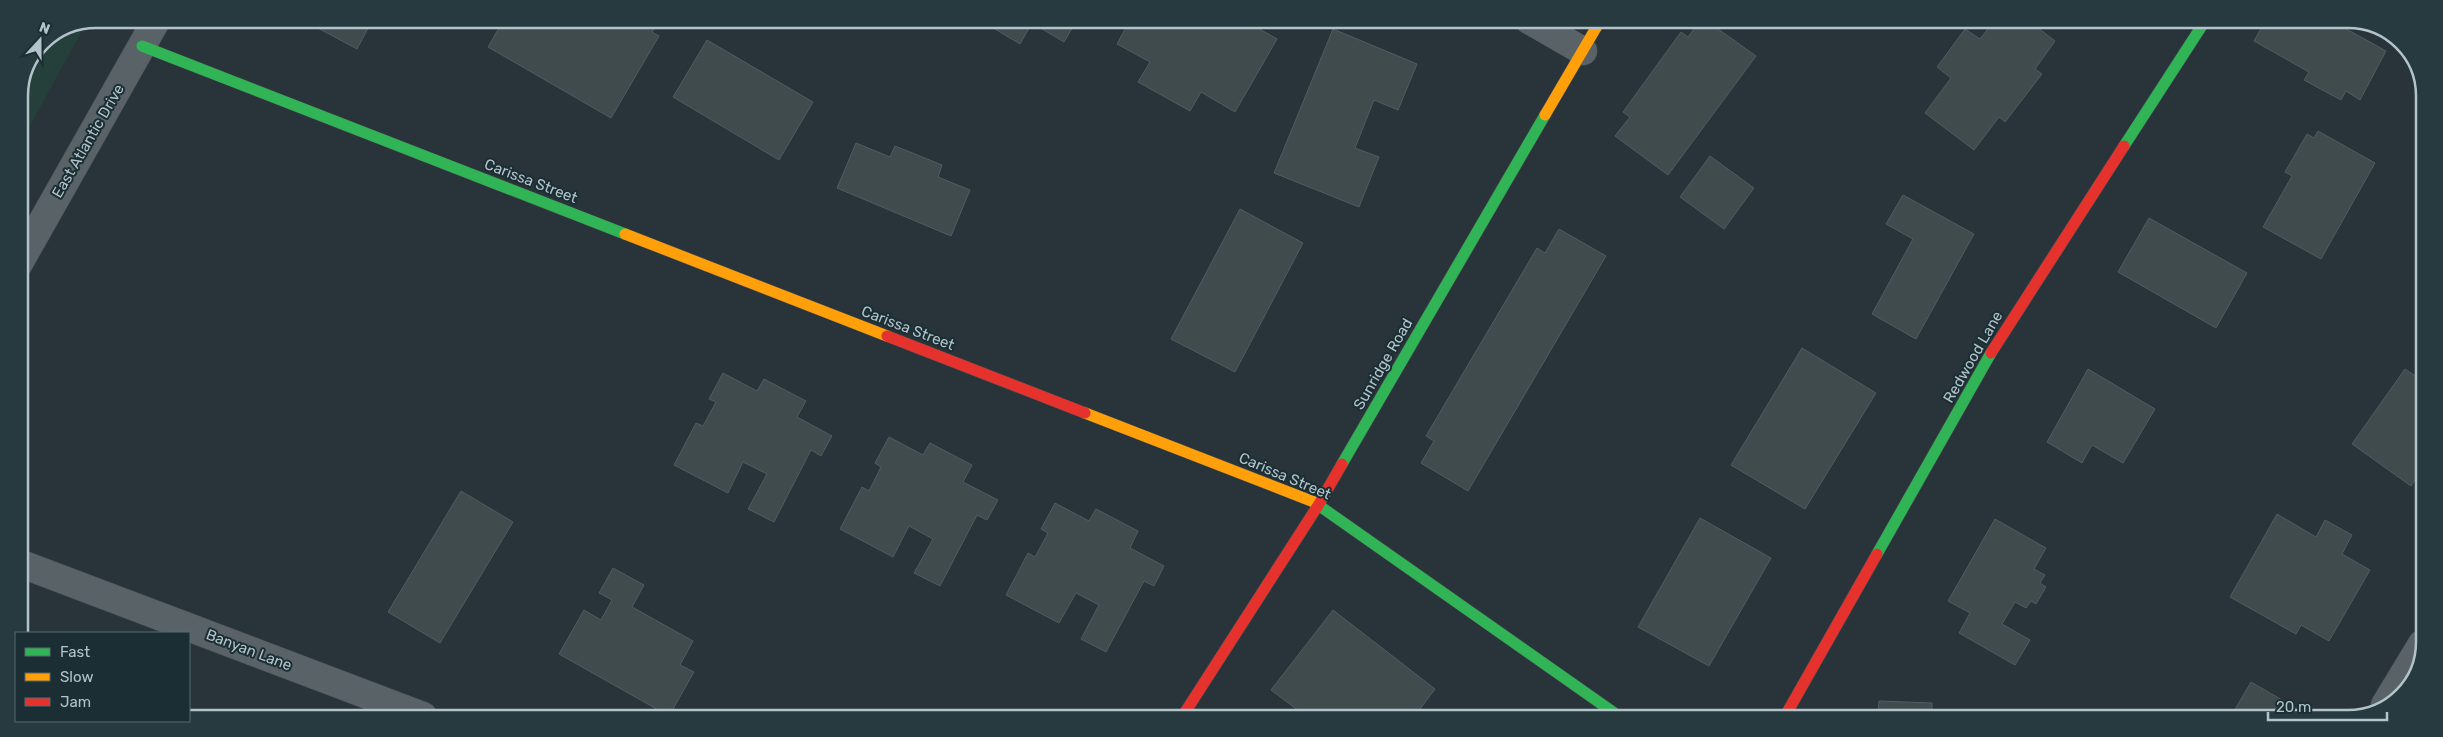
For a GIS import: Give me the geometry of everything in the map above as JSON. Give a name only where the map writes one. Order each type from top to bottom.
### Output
[{"type":"street","name":"East Atlantic Drive","points":[[28,247],[152,28]]},
{"type":"street","points":[[1543,28],[1583,51]]},
{"type":"street","name":"Sunridge Road","points":[[1187,709],[1318,504],[1596,28]]},
{"type":"street","name":"Redwood Lane","points":[[1789,709],[2000,338],[2200,28]]},
{"type":"street","name":"Carissa Street","points":[[142,46],[1318,504],[1609,709]]},
{"type":"street","name":"Banyan Lane","points":[[28,566],[405,709]]},
{"type":"street","points":[[2393,692],[2413,659]]},
{"type":"green space","points":[[83,29],[65,62],[65,36]]},
{"type":"green space","points":[[36,65],[63,65],[28,129],[29,82]]},
{"type":"building","points":[[318,28],[368,28],[357,49]]},
{"type":"building","points":[[499,28],[654,28],[652,32],[659,36],[611,118],[488,47]]},
{"type":"building","points":[[993,28],[1029,28],[1020,44]]},
{"type":"building","points":[[1040,28],[1072,28],[1064,42]]},
{"type":"building","points":[[1126,28],[1258,28],[1277,39],[1235,112],[1201,92],[1190,111],[1138,82],[1150,62],[1117,44]]},
{"type":"building","points":[[1695,28],[1717,28],[1756,56],[1668,175],[1615,136],[1630,117],[1623,112],[1681,32],[1688,37]]},
{"type":"building","points":[[1989,28],[2038,28],[2055,41],[2035,69],[2042,74],[2005,122],[1999,117],[1974,150],[1925,113],[1951,78],[1937,67],[1965,29],[1980,39]]},
{"type":"building","points":[[2261,28],[2345,28],[2386,51],[2360,100],[2346,91],[2341,100],[2304,80],[2309,72],[2254,41]]},
{"type":"building","points":[[1333,29],[1417,64],[1398,110],[1374,100],[1355,148],[1379,157],[1359,207],[1274,173]]},
{"type":"building","points":[[707,40],[813,102],[779,160],[673,97]]},
{"type":"building","points":[[2318,131],[2375,163],[2321,259],[2263,227],[2292,176],[2285,172],[2307,134],[2314,138]]},
{"type":"building","points":[[856,143],[890,157],[895,146],[942,165],[938,177],[970,190],[951,236],[837,188]]},
{"type":"building","points":[[1710,156],[1754,188],[1724,229],[1680,197]]},
{"type":"building","points":[[1903,195],[1974,234],[1916,339],[1872,314],[1913,239],[1886,224]]},
{"type":"building","points":[[1240,209],[1303,243],[1235,372],[1171,339]]},
{"type":"building","points":[[2149,218],[2247,273],[2216,328],[2118,272]]},
{"type":"building","points":[[1559,229],[1606,256],[1468,491],[1421,463],[1434,441],[1426,436],[1537,248],[1545,253]]},
{"type":"building","points":[[1802,348],[1876,393],[1805,509],[1731,465]]},
{"type":"building","points":[[2088,369],[2155,409],[2123,463],[2092,445],[2082,463],[2047,442]]},
{"type":"building","points":[[2405,369],[2416,376],[2416,479],[2411,486],[2352,444]]},
{"type":"building","points":[[723,373],[757,391],[764,379],[806,401],[797,417],[832,436],[821,456],[811,450],[774,522],[748,509],[767,474],[743,462],[728,493],[674,465],[696,423],[703,426],[716,402],[709,399]]},
{"type":"building","points":[[889,437],[923,455],[930,443],[972,465],[963,482],[998,500],[987,520],[977,515],[940,586],[914,573],[933,539],[909,526],[893,557],[840,529],[862,487],[869,491],[881,467],[875,463]]},
{"type":"building","points":[[461,491],[513,522],[440,643],[388,612]]},
{"type":"building","points":[[1055,503],[1089,521],[1096,509],[1138,531],[1130,548],[1164,566],[1154,586],[1144,581],[1106,652],[1081,639],[1099,605],[1076,593],[1059,623],[1006,595],[1028,553],[1035,557],[1048,533],[1041,529]]},
{"type":"building","points":[[2277,514],[2316,537],[2325,520],[2352,535],[2342,554],[2370,570],[2329,641],[2301,625],[2296,634],[2230,597]]},
{"type":"building","points":[[1700,518],[1771,558],[1709,666],[1638,627]]},
{"type":"building","points":[[1995,519],[2046,548],[2034,569],[2045,575],[2040,583],[2046,587],[2036,604],[2031,601],[2026,608],[2015,602],[2002,624],[2030,640],[2015,665],[1959,633],[1970,613],[1948,601]]},
{"type":"building","points":[[613,568],[644,585],[632,607],[693,641],[680,665],[694,672],[673,709],[657,709],[559,654],[584,610],[601,620],[612,600],[599,593]]},
{"type":"building","points":[[1333,610],[1435,689],[1420,709],[1296,709],[1271,690]]},
{"type":"building","points":[[2251,682],[2296,708],[2295,709],[2235,709]]},
{"type":"building","points":[[1879,701],[1932,703],[1932,709],[1878,709]]},
{"type":"traffic: fast","points":[[2124,146],[2200,28]]},
{"type":"traffic: fast","points":[[142,46],[625,234]]},
{"type":"traffic: fast","points":[[1342,464],[1545,115]]},
{"type":"traffic: fast","points":[[1877,554],[1991,353]]},
{"type":"traffic: fast","points":[[1314,502],[1609,709]]},
{"type":"traffic: slow","points":[[1545,115],[1596,28]]},
{"type":"traffic: slow","points":[[625,234],[887,336]]},
{"type":"traffic: slow","points":[[1085,413],[1314,502]]},
{"type":"traffic: jam","points":[[1991,353],[2124,146]]},
{"type":"traffic: jam","points":[[887,336],[1085,413]]},
{"type":"traffic: jam","points":[[1187,709],[1319,504],[1342,464]]},
{"type":"traffic: jam","points":[[1789,709],[1877,554]]}]
